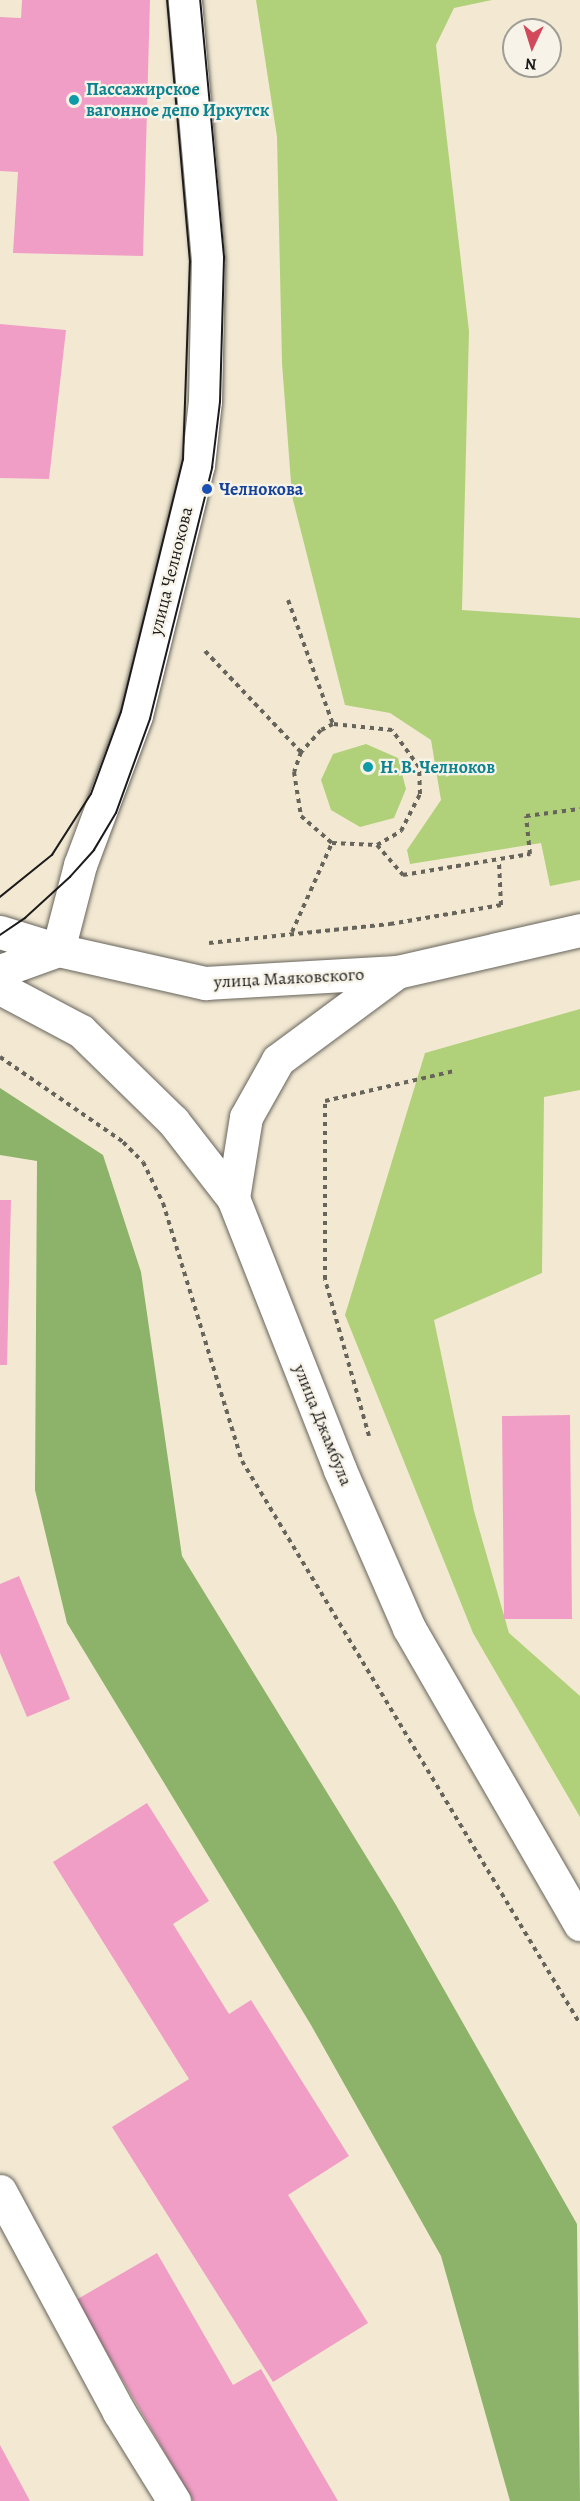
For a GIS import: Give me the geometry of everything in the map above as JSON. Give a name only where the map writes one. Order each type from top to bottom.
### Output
[{"type":"main road","name":"улица Челнокова","points":[[58,950],[80,865],[136,715],[198,465],[205,401],[208,260],[185,0]]},
{"type":"main road","name":"улица Маяковского","points":[[0,932],[58,950],[205,982],[397,972],[580,930]]},
{"type":"main road","points":[[0,971],[58,950]]},
{"type":"main road","points":[[233,1198],[246,1117],[278,1060],[397,972]]},
{"type":"main road","name":"улица Джамбула","points":[[0,988],[81,1031],[173,1121],[233,1198],[340,1470],[409,1628],[580,1924]]},
{"type":"main road","points":[[0,2191],[119,2412],[174,2501]]},
{"type":"path","points":[[288,600],[333,724]]},
{"type":"path","points":[[205,651],[301,752]]},
{"type":"path","points":[[333,724],[392,730],[419,767],[420,794],[401,831],[377,845],[332,843],[301,816],[294,772],[301,752],[321,730],[333,724]]},
{"type":"path","points":[[377,845],[403,875],[499,862],[530,854],[526,816],[580,809]]},
{"type":"path","points":[[292,932],[332,843]]},
{"type":"path","points":[[206,943],[292,932],[390,924],[501,905],[499,862]]},
{"type":"path","points":[[0,1057],[123,1142],[143,1162],[163,1203],[242,1461],[580,2024]]},
{"type":"path","points":[[372,1446],[325,1279],[325,1101],[454,1071]]},
{"type":"green space","points":[[256,0],[492,0],[454,8],[436,45],[469,331],[462,610],[580,618],[580,880],[550,886],[541,843],[410,864],[407,850],[441,800],[431,740],[390,713],[345,705],[292,496],[282,363],[277,137]]},
{"type":"green space","points":[[366,744],[398,758],[406,789],[394,818],[360,827],[331,810],[321,780],[333,754]]},
{"type":"green space","points":[[580,1009],[580,1090],[544,1097],[542,1273],[434,1320],[474,1511],[509,1633],[580,1696],[580,1817],[473,1633],[345,1315],[425,1053]]},
{"type":"green space","points":[[0,1088],[103,1155],[141,1272],[182,1556],[396,1905],[577,2224],[580,2501],[510,2501],[441,2256],[311,2025],[67,1623],[35,1490],[37,1161],[0,1155]]},
{"type":"building","name":"Пассажирское вагонное депо Иркутск","points":[[22,0],[150,0],[143,256],[13,253],[18,172],[0,171],[0,17],[21,18]]},
{"type":"building","points":[[0,324],[66,330],[49,479],[0,478]]},
{"type":"building","points":[[0,1200],[11,1200],[7,1365],[0,1365]]},
{"type":"building","points":[[570,1415],[572,1619],[504,1619],[502,1416]]},
{"type":"building","points":[[19,1576],[70,1699],[27,1717],[0,1653],[0,1584]]},
{"type":"building","points":[[147,1803],[209,1901],[173,1924],[229,2014],[251,2000],[349,2156],[288,2195],[368,2323],[273,2382],[112,2127],[189,2079],[53,1862]]},
{"type":"building","points":[[157,2253],[233,2385],[261,2369],[338,2501],[193,2501],[76,2300]]},
{"type":"building","points":[[0,2445],[30,2501],[0,2501]]},
{"type":"tram line","points":[[0,897],[52,855],[91,794],[121,712],[183,460],[190,262],[167,0]]},
{"type":"tram line","points":[[0,935],[25,918],[70,877],[94,850],[116,813],[150,719],[212,468],[220,402],[224,257],[200,0]]},
{"type":"place","name":"Пассажирское вагонное депо Иркутск","points":[[74,100]]},
{"type":"place","name":"Челнокова","points":[[207,489]]},
{"type":"place","name":"Н. В. Челноков","points":[[368,767]]}]
